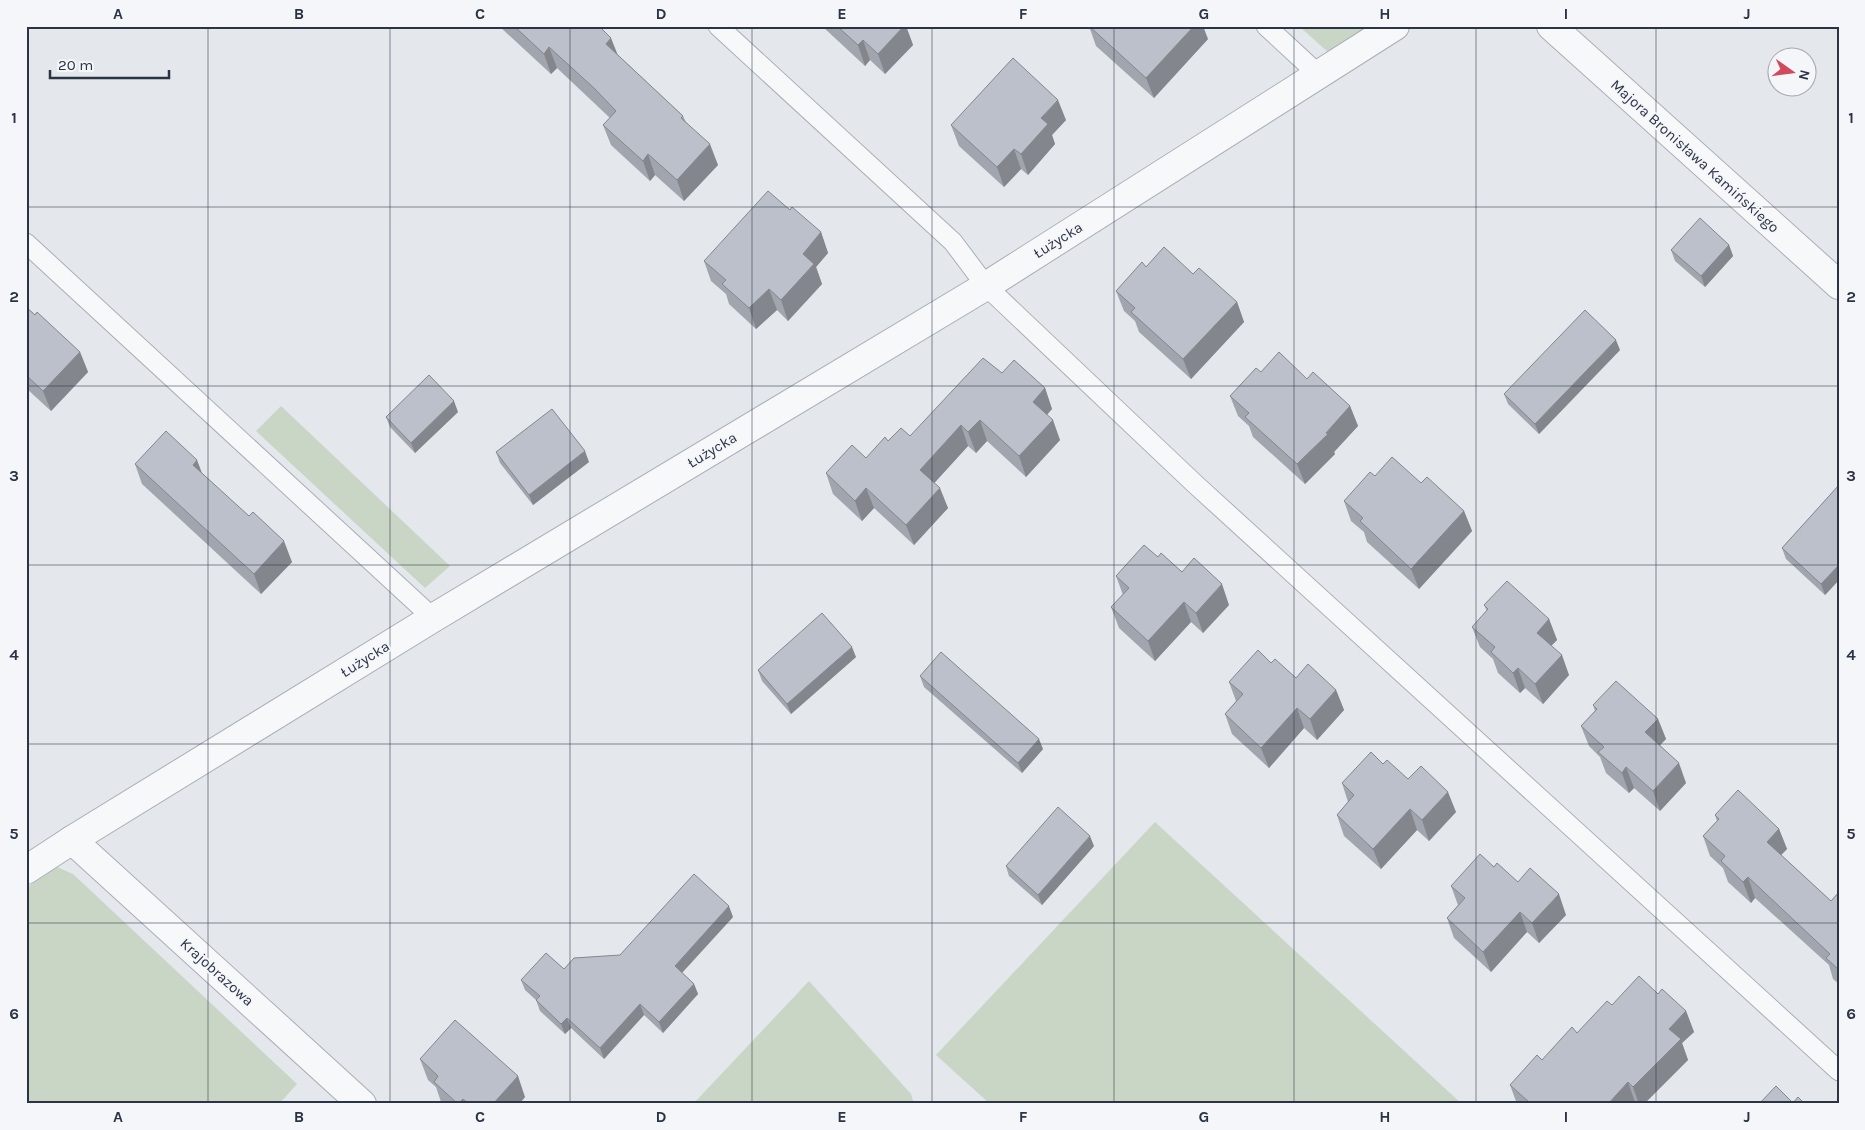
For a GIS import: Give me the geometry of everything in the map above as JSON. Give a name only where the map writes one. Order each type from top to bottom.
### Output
[{"type":"street","name":"Łużycka","points":[[26,870],[433,618],[986,286],[1395,26]]},
{"type":"street","name":"Majora Bronisława Kamińskiego","points":[[1551,26],[1839,285]]},
{"type":"street","name":"Krajobrazowa","points":[[72,840],[362,1104]]},
{"type":"lane","points":[[718,26],[953,242],[986,286],[1195,484],[1839,1071]]},
{"type":"lane","points":[[1266,26],[1318,75]]},
{"type":"lane","points":[[26,244],[433,618]]},
{"type":"green space","points":[[1299,26],[1371,26],[1329,53]]},
{"type":"green space","points":[[281,406],[450,566],[425,588],[256,431]]},
{"type":"green space","points":[[1155,822],[1462,1104],[990,1104],[936,1055]]},
{"type":"green space","points":[[57,867],[73,874],[297,1084],[279,1104],[26,1104],[26,888]]},
{"type":"green space","points":[[809,981],[911,1094],[914,1104],[693,1104]]},
{"type":"building","points":[[514,26],[599,26],[611,38],[606,44],[710,144],[677,180],[648,154],[643,161],[603,125],[616,111],[595,89],[549,47],[544,54]]},
{"type":"building","points":[[837,26],[904,26],[878,54],[863,40],[858,45]]},
{"type":"building","points":[[1089,26],[1194,26],[1146,78]]},
{"type":"building","points":[[1013,58],[1058,100],[1041,118],[1048,124],[1021,154],[1014,149],[997,167],[951,125]]},
{"type":"building","points":[[768,191],[790,210],[792,207],[821,232],[803,254],[814,264],[781,300],[769,289],[749,308],[722,284],[726,280],[704,261]]},
{"type":"building","points":[[1700,218],[1729,245],[1701,276],[1671,250]]},
{"type":"building","points":[[1164,247],[1193,274],[1199,268],[1237,302],[1183,359],[1131,312],[1135,308],[1116,291],[1142,262],[1146,267]]},
{"type":"building","points":[[26,307],[35,315],[37,312],[80,352],[43,391],[26,375]]},
{"type":"building","points":[[1585,310],[1616,340],[1535,424],[1504,394]]},
{"type":"building","points":[[1279,352],[1307,379],[1313,372],[1350,406],[1326,433],[1328,434],[1297,464],[1245,417],[1249,413],[1230,396],[1256,368],[1261,372]]},
{"type":"building","points":[[983,358],[1002,373],[1014,360],[1045,388],[1033,402],[1053,420],[1019,456],[980,420],[968,432],[961,425],[920,470],[940,488],[906,525],[866,488],[855,501],[826,473],[852,445],[866,458],[885,437],[888,441],[901,428],[910,436]]},
{"type":"building","points":[[429,375],[454,401],[411,443],[386,417]]},
{"type":"building","points":[[552,409],[585,451],[529,495],[496,452]]},
{"type":"building","points":[[166,431],[197,460],[193,465],[249,516],[253,512],[284,541],[254,574],[135,464]]},
{"type":"building","points":[[1392,457],[1421,483],[1427,477],[1464,511],[1411,569],[1360,521],[1363,518],[1344,501],[1370,472],[1375,476]]},
{"type":"building","points":[[1839,485],[1839,565],[1821,584],[1782,548]]},
{"type":"building","points":[[1144,545],[1158,557],[1161,553],[1182,572],[1194,558],[1222,584],[1196,613],[1184,602],[1148,641],[1111,607],[1129,588],[1116,576]]},
{"type":"building","points":[[1507,581],[1549,619],[1537,633],[1562,655],[1535,684],[1518,668],[1513,673],[1491,652],[1495,647],[1472,627],[1488,609],[1484,605]]},
{"type":"building","points":[[822,613],[852,647],[787,704],[758,670]]},
{"type":"building","points":[[1258,650],[1271,663],[1275,659],[1296,678],[1308,664],[1336,690],[1310,719],[1297,708],[1261,748],[1225,714],[1243,694],[1229,682]]},
{"type":"building","points":[[941,652],[1039,739],[1018,763],[920,676]]},
{"type":"building","points":[[1616,681],[1658,719],[1645,732],[1679,763],[1653,791],[1626,767],[1622,773],[1598,752],[1604,747],[1581,726],[1597,709],[1593,705]]},
{"type":"building","points":[[1371,752],[1383,764],[1387,760],[1408,779],[1421,766],[1448,792],[1422,820],[1410,809],[1373,849],[1337,815],[1354,795],[1342,783]]},
{"type":"building","points":[[1738,790],[1779,829],[1767,842],[1831,901],[1839,892],[1839,970],[1826,958],[1830,954],[1748,877],[1743,882],[1721,861],[1725,856],[1703,836],[1719,819],[1715,815]]},
{"type":"building","points":[[1058,807],[1090,836],[1038,895],[1006,866]]},
{"type":"building","points":[[1480,854],[1494,867],[1497,863],[1518,882],[1530,868],[1559,894],[1532,923],[1520,912],[1483,952],[1447,918],[1465,898],[1451,886]]},
{"type":"building","points":[[694,874],[729,906],[675,966],[694,984],[659,1022],[640,1004],[600,1048],[567,1018],[561,1024],[536,1000],[540,996],[521,980],[546,953],[564,969],[574,958],[620,955]]},
{"type":"building","points":[[1639,976],[1658,994],[1662,989],[1686,1011],[1669,1029],[1681,1039],[1633,1087],[1628,1082],[1608,1104],[1529,1104],[1510,1085],[1537,1055],[1542,1060],[1572,1027],[1577,1033],[1607,1001],[1612,1005]]},
{"type":"building","points":[[455,1020],[518,1076],[493,1104],[469,1104],[463,1099],[458,1104],[434,1082],[438,1076],[420,1059]]},
{"type":"building","points":[[1776,1086],[1793,1103],[1798,1097],[1805,1104],[1759,1104]]}]
